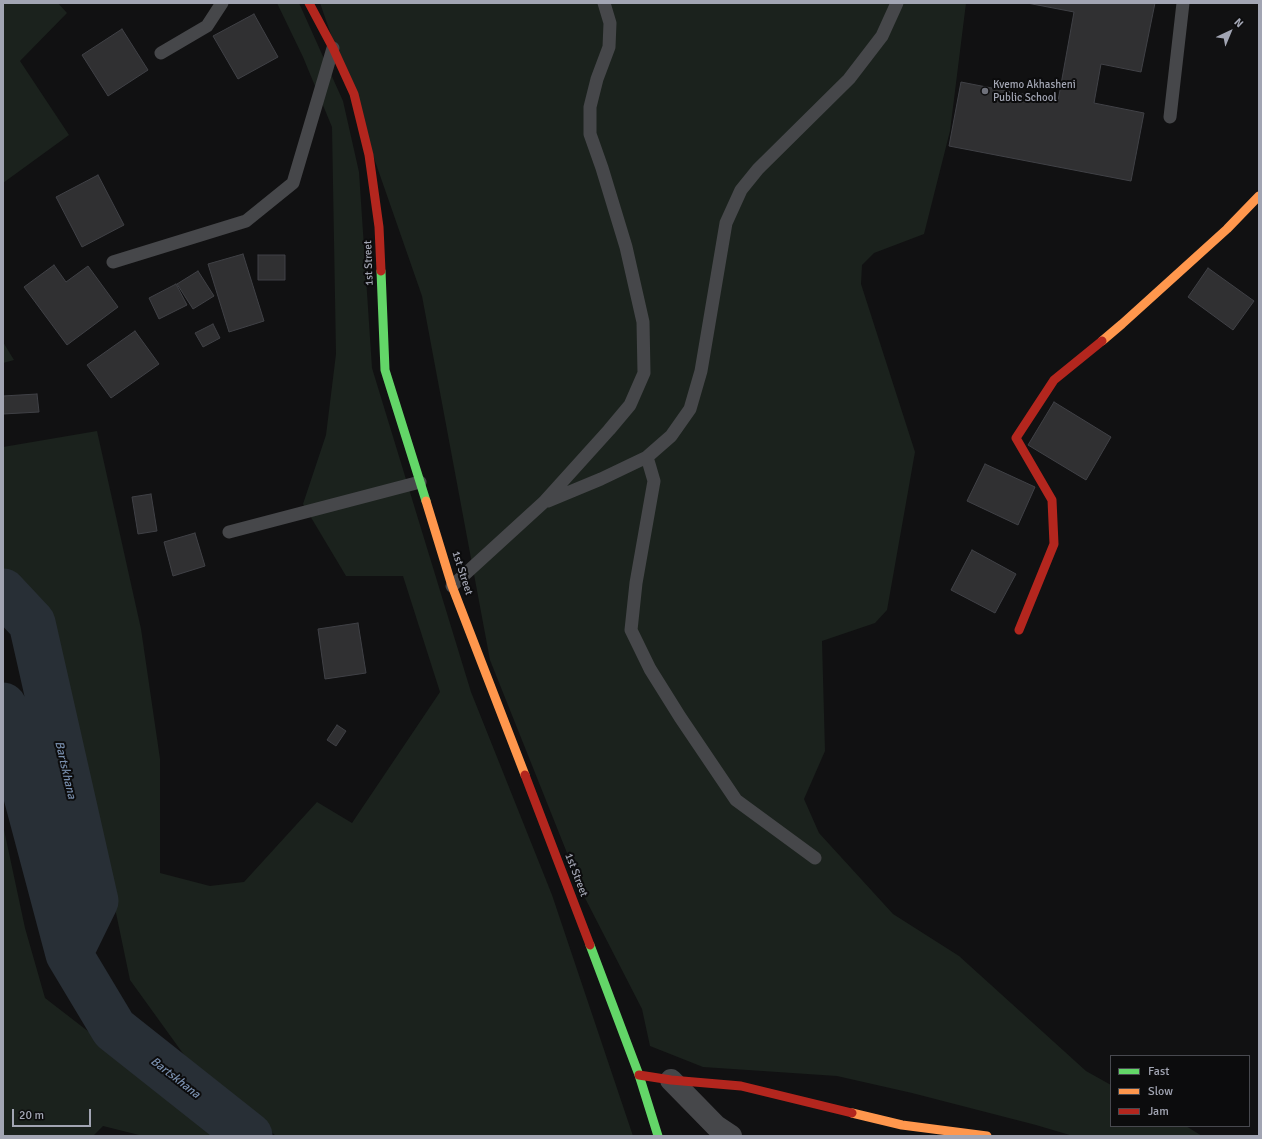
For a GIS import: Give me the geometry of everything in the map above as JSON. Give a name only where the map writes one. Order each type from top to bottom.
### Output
[{"type":"street","name":"1st Street","points":[[309,3],[333,48],[354,94],[369,155],[379,227],[385,370],[452,586],[605,983],[639,1075],[658,1136]]},
{"type":"street","points":[[1019,630],[1054,544],[1052,500],[1016,438],[1054,380],[1122,324],[1227,229],[1259,196]]},
{"type":"street","points":[[639,1075],[671,1080],[741,1086],[902,1125],[987,1136]]},
{"type":"street","points":[[671,1080],[716,1126],[731,1136]]},
{"type":"lane","points":[[161,53],[206,26],[222,3]]},
{"type":"lane","points":[[452,586],[544,502],[610,430],[630,406],[644,373],[643,322],[626,247],[590,134],[590,107],[597,79],[609,47],[610,23],[604,3]]},
{"type":"lane","points":[[544,502],[601,479],[647,457],[671,436],[690,409],[701,371],[726,223],[741,190],[758,169],[849,79],[882,36],[897,3]]},
{"type":"lane","points":[[1170,116],[1183,3]]},
{"type":"lane","points":[[113,262],[246,221],[293,183],[333,48]]},
{"type":"lane","points":[[647,457],[654,482],[636,583],[631,630],[650,669],[680,717],[736,800],[815,858]]},
{"type":"lane","points":[[229,532],[420,482]]},
{"type":"shaded area","points":[[3,3],[58,3],[67,13],[20,61],[69,135],[3,183]]},
{"type":"shaded area","points":[[277,3],[299,3],[343,101],[359,172],[372,368],[471,692],[552,895],[633,1136],[276,1136],[187,1059],[130,980],[116,913],[45,614],[3,568],[3,447],[97,431],[141,629],[160,759],[160,873],[210,886],[244,882],[317,802],[352,823],[440,692],[403,576],[346,576],[303,504],[326,435],[336,354],[332,127],[303,57]]},
{"type":"shaded area","points":[[320,3],[966,3],[950,131],[924,234],[874,253],[862,265],[861,284],[915,452],[887,610],[875,623],[822,641],[825,751],[804,799],[819,833],[893,914],[959,956],[1086,1071],[1110,1084],[1110,1127],[1188,1127],[1202,1136],[1073,1136],[912,1093],[837,1076],[703,1067],[650,1046],[642,1009],[585,898],[490,660],[422,296]]},
{"type":"shaded area","points":[[3,342],[14,360],[3,363]]},
{"type":"shaded area","points":[[3,825],[25,928],[45,998],[190,1110],[212,1136],[143,1136],[103,1126],[93,1136],[3,1136]]},
{"type":"building","name":"Kvemo Akhasheni Public School","points":[[1027,3],[1155,3],[1141,72],[1101,64],[1094,103],[1144,113],[1131,181],[949,146],[961,82],[1058,101],[1074,12]]},
{"type":"building","points":[[254,14],[278,57],[238,79],[213,36]]},
{"type":"building","points":[[122,29],[148,70],[108,96],[82,55]]},
{"type":"building","points":[[98,175],[124,225],[82,247],[56,197]]},
{"type":"building","points":[[243,254],[264,321],[229,332],[208,264]]},
{"type":"building","points":[[258,255],[285,255],[285,280],[258,280]]},
{"type":"building","points":[[54,265],[66,282],[88,266],[118,307],[67,345],[24,287]]},
{"type":"building","points":[[1208,268],[1254,301],[1233,330],[1188,297]]},
{"type":"building","points":[[198,271],[214,296],[193,309],[177,284]]},
{"type":"building","points":[[176,284],[187,305],[159,319],[149,298]]},
{"type":"building","points":[[213,324],[220,338],[203,347],[195,333]]},
{"type":"building","points":[[135,331],[159,364],[111,398],[87,365]]},
{"type":"building","points":[[37,394],[39,412],[3,414],[3,396]]},
{"type":"building","points":[[1054,402],[1111,437],[1086,480],[1028,445]]},
{"type":"building","points":[[985,464],[1035,487],[1018,525],[967,501]]},
{"type":"building","points":[[151,494],[157,531],[138,534],[132,497]]},
{"type":"building","points":[[195,533],[205,566],[173,576],[164,542]]},
{"type":"building","points":[[972,550],[1016,574],[995,613],[951,590]]},
{"type":"building","points":[[358,623],[366,673],[325,679],[318,629]]},
{"type":"building","points":[[337,725],[346,731],[336,746],[327,740]]},
{"type":"waterway","name":"Bartskhana","points":[[3,592],[32,623],[95,901],[69,954]]},
{"type":"waterway","name":"Bartskhana","points":[[3,706],[69,954],[114,1029],[249,1136]]},
{"type":"traffic: fast","points":[[381,271],[385,370],[426,501]]},
{"type":"traffic: fast","points":[[590,945],[639,1075],[658,1136]]},
{"type":"traffic: slow","points":[[1102,341],[1227,229],[1259,196]]},
{"type":"traffic: slow","points":[[426,501],[452,586],[525,775]]},
{"type":"traffic: slow","points":[[852,1113],[902,1125],[987,1136]]},
{"type":"traffic: jam","points":[[309,3],[333,48],[354,94],[369,155],[379,227],[381,271]]},
{"type":"traffic: jam","points":[[1019,630],[1054,544],[1052,500],[1016,438],[1054,380],[1102,341]]},
{"type":"traffic: jam","points":[[525,775],[590,945]]},
{"type":"traffic: jam","points":[[639,1075],[671,1080],[741,1086],[852,1113]]},
{"type":"place","name":"Kvemo Akhasheni Public School","points":[[985,91]]}]
